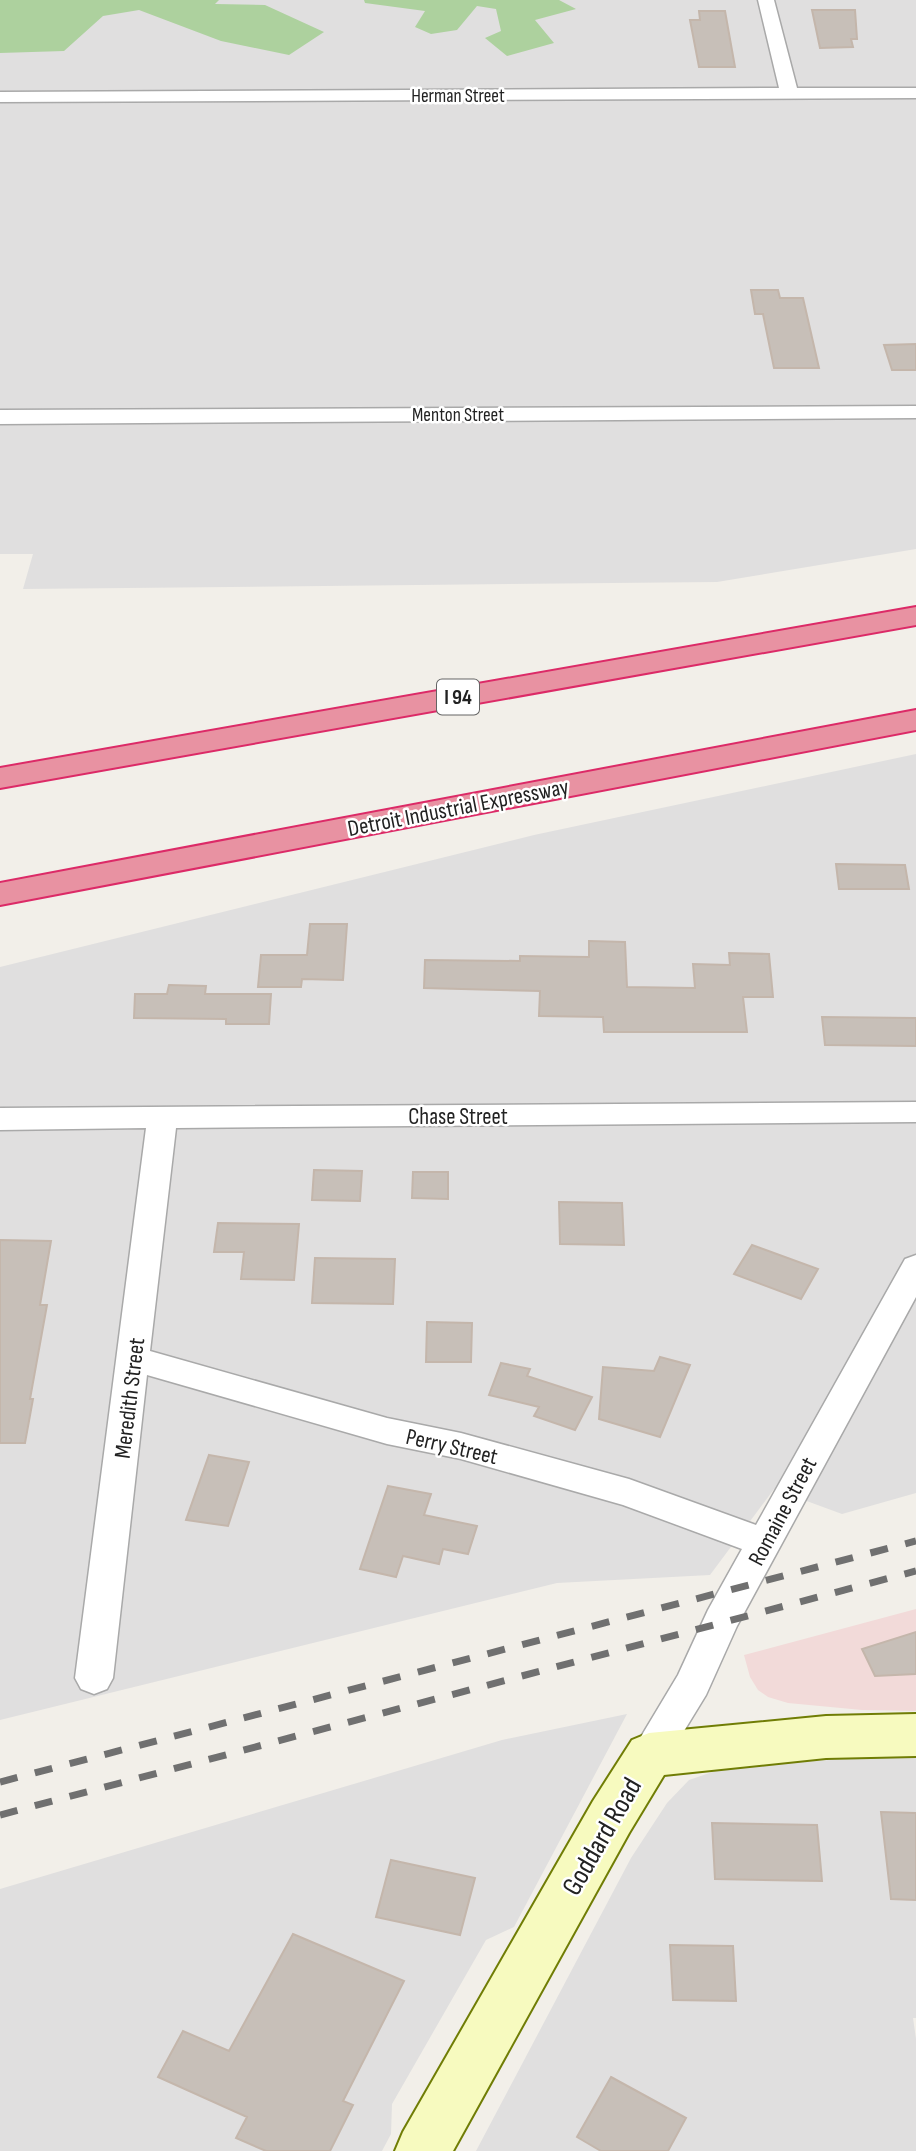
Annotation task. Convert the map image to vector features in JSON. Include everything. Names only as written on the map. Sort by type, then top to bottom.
[{"type":"highway","points":[[0,754],[916,615]]},
{"type":"highway","name":"I 94","points":[[0,778],[916,615]]},
{"type":"highway","name":"Detroit Industrial Expressway","points":[[0,894],[916,720]]},
{"type":"main road","name":"Goddard Road","points":[[423,2151],[611,1816],[649,1755],[826,1737],[916,1735]]},
{"type":"street","points":[[766,0],[789,93]]},
{"type":"street","name":"Herman Street","points":[[0,97],[916,93]]},
{"type":"street","name":"Menton Street","points":[[0,417],[916,412]]},
{"type":"street","name":"Chase Street","points":[[0,1119],[916,1112]]},
{"type":"street","name":"Meredith Street","points":[[94,1678],[135,1359],[162,1118]]},
{"type":"street","name":"Romaine Street","points":[[649,1755],[693,1684],[721,1621],[916,1267]]},
{"type":"street","name":"Perry Street","points":[[135,1359],[387,1431],[461,1446],[629,1493],[765,1543]]},
{"type":"shaded area","points":[[0,0],[916,0],[916,549],[717,582],[23,589],[33,554],[0,554]]},
{"type":"shaded area","points":[[916,754],[916,1493],[842,1514],[774,1489],[710,1575],[557,1583],[0,1720],[0,967],[534,835]]},
{"type":"shaded area","points":[[916,1609],[916,1711],[862,1710],[788,1703],[768,1697],[758,1690],[750,1677],[744,1655]]},
{"type":"shaded area","points":[[627,1714],[514,1927],[486,1940],[392,2104],[391,2134],[382,2151],[0,2151],[0,1889],[502,1740]]},
{"type":"shaded area","points":[[916,1755],[916,2018],[913,2018],[916,2039],[916,2151],[476,2151],[631,1858],[667,1803],[689,1780],[730,1766]]},
{"type":"green space","points":[[0,0],[219,0],[215,4],[265,5],[324,32],[289,55],[221,41],[139,10],[103,16],[64,51],[0,53]]},
{"type":"green space","points":[[364,0],[559,0],[576,9],[535,20],[554,43],[507,56],[485,38],[501,31],[496,9],[477,6],[457,30],[431,34],[415,27],[425,11],[365,3]]},
{"type":"building","points":[[812,10],[855,10],[857,39],[851,39],[853,47],[820,48]]},
{"type":"building","points":[[699,11],[725,11],[735,67],[699,67],[690,20],[700,20]]},
{"type":"building","points":[[751,290],[778,290],[780,298],[803,298],[819,368],[774,368],[763,314],[755,314]]},
{"type":"building","points":[[916,344],[916,370],[892,370],[884,345]]},
{"type":"building","points":[[836,864],[905,865],[909,889],[839,889]]},
{"type":"building","points":[[310,924],[347,924],[343,980],[302,979],[301,987],[258,987],[261,955],[307,955]]},
{"type":"building","points":[[589,941],[625,942],[627,987],[695,988],[693,964],[730,965],[729,953],[769,954],[773,997],[743,997],[747,1032],[604,1032],[603,1017],[539,1016],[540,991],[424,988],[425,960],[520,961],[520,956],[589,957]]},
{"type":"building","points":[[169,985],[206,986],[205,994],[271,994],[269,1024],[226,1024],[226,1019],[134,1018],[135,994],[167,994]]},
{"type":"building","points":[[822,1017],[916,1018],[916,1046],[825,1045]]},
{"type":"building","points":[[314,1170],[362,1171],[360,1201],[312,1200]]},
{"type":"building","points":[[413,1172],[448,1172],[448,1199],[412,1198]]},
{"type":"building","points":[[559,1202],[622,1203],[624,1245],[560,1244]]},
{"type":"building","points":[[218,1223],[299,1224],[294,1280],[241,1279],[244,1252],[214,1252]]},
{"type":"building","points":[[0,1240],[51,1241],[40,1305],[47,1305],[25,1443],[0,1443]]},
{"type":"building","points":[[752,1245],[818,1269],[801,1299],[734,1274]]},
{"type":"building","points":[[315,1258],[395,1259],[393,1304],[312,1303]]},
{"type":"building","points":[[427,1322],[472,1323],[471,1362],[426,1362]]},
{"type":"building","points":[[660,1357],[690,1365],[660,1437],[599,1419],[603,1367],[654,1371]]},
{"type":"building","points":[[501,1363],[530,1369],[527,1376],[592,1397],[575,1430],[534,1416],[539,1407],[489,1395]]},
{"type":"building","points":[[209,1455],[249,1462],[228,1526],[186,1520]]},
{"type":"building","points":[[388,1486],[431,1494],[424,1515],[477,1526],[468,1554],[443,1549],[439,1564],[403,1556],[396,1577],[360,1569]]},
{"type":"building","points":[[916,1632],[916,1674],[875,1676],[862,1649]]},
{"type":"building","points":[[881,1812],[916,1813],[916,1900],[891,1899]]},
{"type":"building","points":[[712,1823],[817,1825],[822,1881],[715,1879]]},
{"type":"building","points":[[391,1860],[475,1878],[460,1935],[376,1917]]},
{"type":"building","points":[[293,1934],[404,1981],[343,2101],[353,2105],[330,2151],[266,2151],[236,2138],[247,2117],[158,2077],[183,2031],[229,2051]]},
{"type":"building","points":[[670,1945],[733,1946],[736,2001],[673,2000]]},
{"type":"building","points":[[611,2077],[686,2118],[668,2151],[601,2151],[577,2137]]},
{"type":"railway","points":[[0,1782],[916,1541]]},
{"type":"railway","points":[[0,1815],[916,1571]]}]
